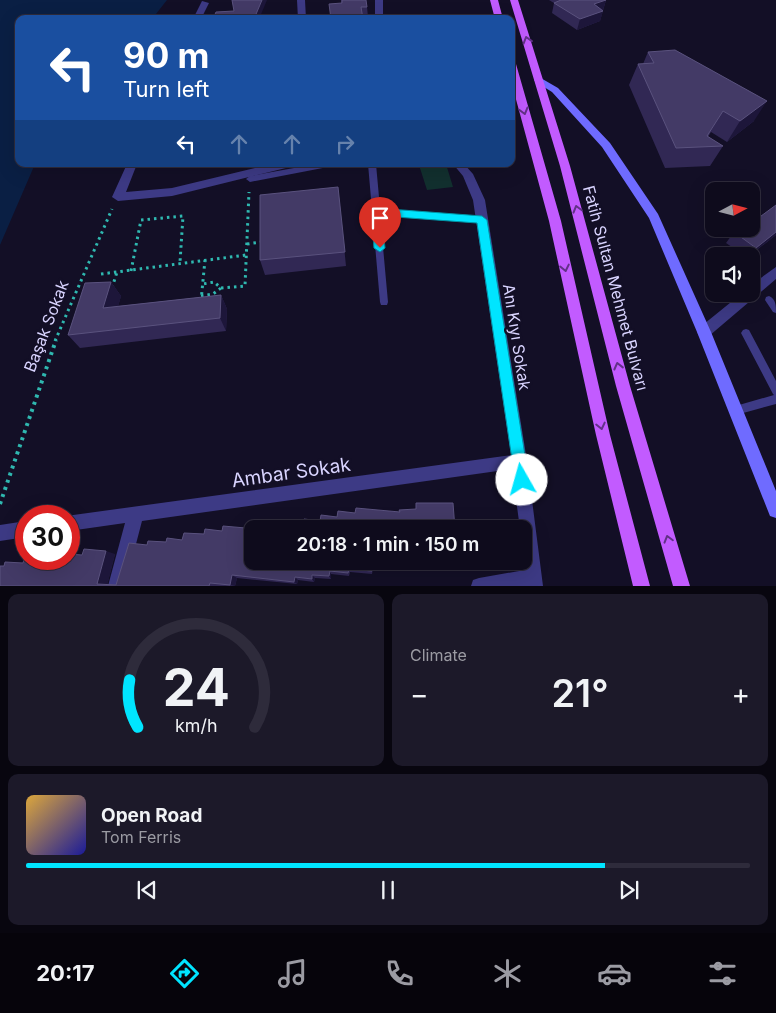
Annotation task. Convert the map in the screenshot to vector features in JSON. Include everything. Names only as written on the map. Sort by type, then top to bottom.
[{"type":"main road","points":[[494,0],[498,15]]},
{"type":"main road","name":"Fatih Sultan Mehmet Bulvarı","points":[[514,0],[587,245],[623,386],[682,586]]},
{"type":"main road","points":[[515,79],[554,222],[603,436],[642,586]]},
{"type":"street","points":[[301,0],[302,15]]},
{"type":"street","points":[[379,0],[379,15]]},
{"type":"street","points":[[199,15],[205,3]]},
{"type":"street","points":[[539,80],[556,90],[606,145],[654,217],[704,332],[776,510]]},
{"type":"street","points":[[131,167],[118,197],[172,192],[273,167]]},
{"type":"street","name":"Anı Kıyı Sokak","points":[[461,167],[468,174],[479,200],[520,461],[535,581]]},
{"type":"street","points":[[760,285],[776,272]]},
{"type":"street","points":[[704,332],[740,302]]},
{"type":"street","name":"Ambar Sokak","points":[[80,522],[520,461]]},
{"type":"street","points":[[116,586],[136,514]]},
{"type":"street","points":[[0,533],[15,531]]},
{"type":"street","points":[[478,586],[535,581]]},
{"type":"lane","points":[[255,171],[297,167]]},
{"type":"lane","points":[[372,167],[384,302]]},
{"type":"lane","points":[[376,212],[482,220]]},
{"type":"lane","points":[[769,300],[776,309]]},
{"type":"lane","points":[[746,333],[776,391]]},
{"type":"lane","points":[[736,410],[776,399]]},
{"type":"path","points":[[201,296],[213,294],[222,288],[244,286],[255,171]]},
{"type":"path","name":"Başak Sokak","points":[[0,504],[60,328],[118,197]]},
{"type":"path","points":[[131,271],[141,220],[183,216],[180,262]]},
{"type":"path","points":[[247,244],[261,242]]},
{"type":"path","points":[[101,274],[160,268],[180,262],[246,255]]},
{"type":"path","points":[[200,306],[205,260]]},
{"type":"path","points":[[110,292],[117,272]]},
{"type":"path","points":[[202,284],[214,282],[222,288]]},
{"type":"green space","points":[[420,167],[447,167],[453,187],[427,190]]},
{"type":"water","points":[[0,0],[167,0],[155,15],[15,15],[15,167],[34,167],[0,245]]},
{"type":"building","points":[[232,0],[262,0],[256,15],[215,15],[216,12],[234,11]]},
{"type":"building","points":[[342,0],[366,0],[367,7],[361,7],[362,15],[330,15],[329,4],[342,3]]},
{"type":"building","points":[[561,0],[606,0],[594,4],[603,11],[580,19],[554,3]]},
{"type":"building","points":[[675,50],[767,101],[740,121],[723,111],[707,136],[723,146],[676,148],[638,64],[654,63],[648,52]]},
{"type":"building","points":[[338,187],[345,252],[260,260],[260,195]]},
{"type":"building","points":[[776,205],[776,232],[757,247],[755,247],[742,238],[760,238],[760,217]]},
{"type":"building","points":[[111,282],[103,308],[221,295],[220,318],[68,335],[85,283]]},
{"type":"building","points":[[416,503],[453,503],[454,520],[320,520],[321,515],[337,517],[338,511],[355,513],[356,508],[400,512],[399,510],[416,509]]},
{"type":"building","points":[[223,526],[244,528],[244,570],[349,570],[348,573],[330,571],[329,576],[312,575],[312,579],[295,577],[294,582],[232,575],[230,585],[210,583],[209,586],[0,586],[0,566],[4,566],[5,562],[15,563],[15,570],[80,570],[80,555],[82,555],[84,549],[106,551],[97,584],[116,585],[129,543],[147,545],[148,541],[166,542],[167,538],[182,540],[184,533],[204,534],[205,529],[222,531]]},
{"type":"route","points":[[380,248],[376,212],[482,220],[522,480]]}]
